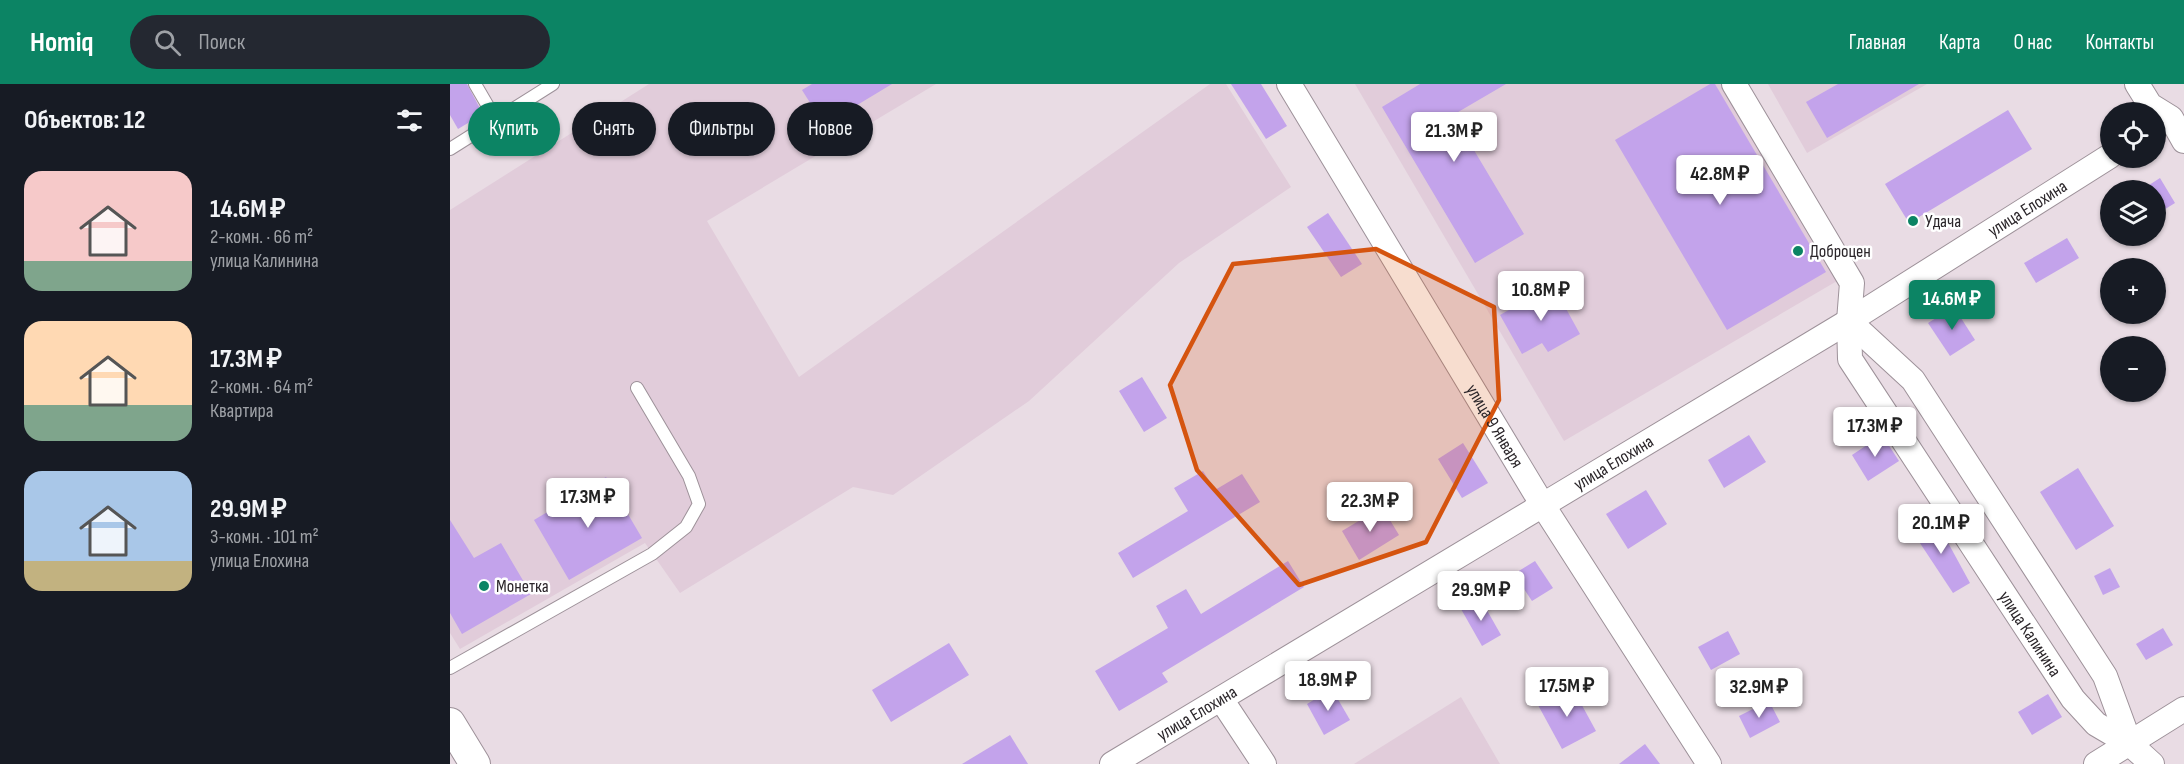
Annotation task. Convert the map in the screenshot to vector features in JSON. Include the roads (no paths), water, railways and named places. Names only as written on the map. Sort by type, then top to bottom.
[{"type":"street","name":"улица 9 Января","points":[[1289,84],[1542,504],[1709,764]]},
{"type":"street","name":"улица Калинина","points":[[1734,84],[1852,283],[1849,321],[1850,359],[2066,689],[2096,724],[2130,744],[2152,764]]},
{"type":"street","points":[[2137,84],[2150,105],[2170,119],[2184,141]]},
{"type":"street","name":"улица Елохина","points":[[1112,764],[1849,321],[2100,162]]},
{"type":"street","name":"улица Калинина","points":[[1849,321],[1913,380],[2105,676],[2130,744]]},
{"type":"street","points":[[1221,699],[1264,764]]},
{"type":"street","points":[[2096,764],[2184,709]]},
{"type":"street","points":[[450,723],[475,764]]},
{"type":"lane","points":[[475,84],[486,102]]},
{"type":"lane","points":[[524,102],[553,84]]},
{"type":"lane","points":[[450,149],[468,138]]},
{"type":"lane","points":[[450,668],[652,554],[686,527],[699,504],[689,476],[637,388]]},
{"type":"place","name":"Удача","points":[[1913,221]]},
{"type":"place","name":"Доброцен","points":[[1798,251]]},
{"type":"place","name":"Монетка","points":[[484,586]]}]
